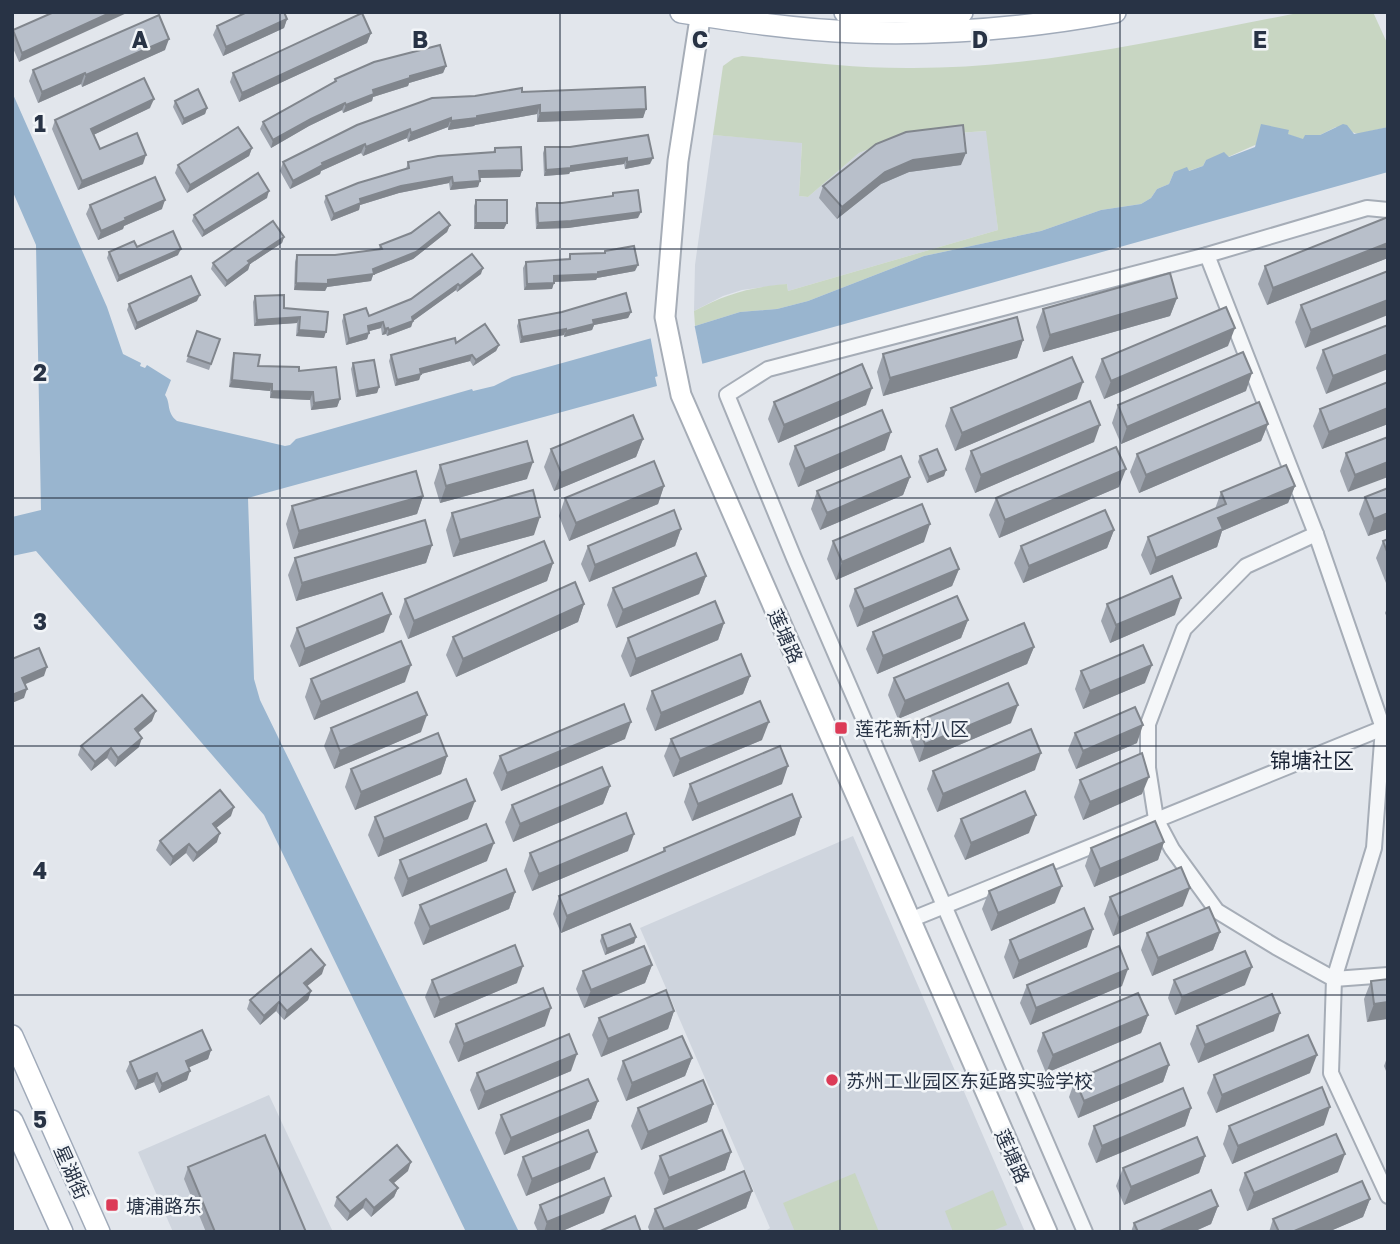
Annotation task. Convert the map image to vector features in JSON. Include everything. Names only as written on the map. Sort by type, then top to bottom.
[{"type":"main road","points":[[845,12],[962,12]]},
{"type":"main road","points":[[694,13],[855,32],[947,32],[1115,12]]},
{"type":"main road","name":"星湖街","points":[[12,1036],[99,1232]]},
{"type":"main road","name":"星湖街","points":[[12,1121],[62,1232]]},
{"type":"street","name":"莲塘路","points":[[694,13],[665,317],[681,396],[1046,1232]]},
{"type":"street","points":[[1085,1232],[799,571],[727,395],[768,369],[1207,256],[1367,208],[1388,210]]},
{"type":"street","points":[[1207,256],[1316,534],[1386,727],[1374,848],[1334,979],[1331,1073],[1388,1196]]},
{"type":"street","points":[[1316,534],[1246,566],[1184,628],[1148,724],[1148,768],[1156,819],[1172,849],[1217,911],[1334,979],[1388,975]]},
{"type":"street","points":[[910,920],[1386,727]]},
{"type":"shaded area","points":[[987,131],[998,230],[788,291],[787,284],[742,290],[723,296],[694,311],[695,265],[713,135],[802,142],[799,196],[808,197],[859,153],[898,137]]},
{"type":"shaded area","name":"苏州工业园区东延路实验学校","points":[[853,836],[1025,1232],[764,1232],[770,1228],[640,928]]},
{"type":"shaded area","points":[[269,1095],[333,1232],[173,1232],[138,1152]]},
{"type":"green space","points":[[1303,12],[1373,12],[1388,45],[1388,127],[1358,134],[1336,127],[1320,135],[1305,135],[1304,140],[1287,134],[1289,130],[1228,157],[1206,160],[1203,166],[1174,172],[1169,184],[1157,189],[1151,198],[1141,204],[1101,210],[1041,231],[924,256],[808,301],[777,309],[740,312],[695,326],[694,311],[739,292],[787,284],[788,291],[998,230],[986,131],[898,137],[859,153],[808,197],[799,196],[802,143],[713,135],[723,66],[734,58],[742,56],[886,68],[1007,63],[1106,50]]},
{"type":"green space","points":[[855,1173],[879,1232],[795,1232],[783,1203]]},
{"type":"green space","points":[[993,1190],[1007,1225],[990,1232],[953,1232],[945,1211]]},
{"type":"water","points":[[12,92],[107,307],[123,354],[141,363],[140,366],[145,368],[147,365],[171,380],[165,395],[171,414],[177,421],[285,446],[296,439],[472,389],[473,391],[494,386],[512,377],[740,312],[777,309],[808,301],[924,256],[1041,231],[1101,210],[1141,204],[1151,198],[1157,189],[1169,184],[1174,172],[1187,167],[1189,171],[1203,166],[1206,160],[1224,152],[1229,157],[1255,147],[1261,124],[1289,130],[1288,134],[1303,139],[1305,135],[1320,135],[1343,124],[1354,134],[1388,127],[1388,172],[655,377],[657,386],[248,498],[254,679],[260,700],[519,1232],[466,1232],[264,815],[36,551],[12,556],[12,517],[41,510],[36,245],[12,190]]},
{"type":"pier","points":[[694,323],[703,367],[658,378],[650,335]]},
{"type":"building","points":[[54,12],[112,12],[22,53],[13,30]]},
{"type":"building","points":[[247,12],[284,12],[287,19],[226,47],[217,26]]},
{"type":"building","points":[[362,13],[371,33],[242,93],[233,73]]},
{"type":"building","points":[[159,15],[169,39],[42,92],[33,70]]},
{"type":"building","points":[[440,45],[446,66],[373,90],[374,94],[346,105],[345,103],[273,140],[263,122],[336,81],[335,79],[374,62]]},
{"type":"building","points":[[144,78],[154,99],[91,129],[100,149],[137,133],[146,155],[82,181],[55,120]]},
{"type":"building","points":[[645,87],[646,109],[540,113],[540,105],[477,118],[451,121],[451,118],[411,133],[410,129],[366,147],[365,144],[322,163],[323,165],[293,181],[283,162],[357,125],[432,98],[475,96],[522,88],[522,92]]},
{"type":"building","points":[[198,89],[207,108],[184,119],[175,101]]},
{"type":"building","points":[[963,125],[966,153],[913,160],[885,172],[842,207],[823,186],[876,144],[906,132]]},
{"type":"building","points":[[238,127],[252,148],[190,185],[178,165]]},
{"type":"building","points":[[648,135],[653,158],[627,162],[627,158],[546,170],[545,147],[570,147]]},
{"type":"building","points":[[521,147],[522,170],[479,171],[480,181],[453,183],[452,177],[401,186],[360,199],[361,203],[334,214],[326,196],[409,168],[408,162],[438,156],[495,152],[495,148]]},
{"type":"building","points":[[258,173],[269,191],[204,231],[194,215]]},
{"type":"building","points":[[155,177],[165,200],[101,231],[90,205]]},
{"type":"building","points":[[638,190],[641,212],[538,223],[537,203],[562,203]]},
{"type":"building","points":[[476,200],[507,200],[507,223],[476,223]]},
{"type":"building","points":[[439,212],[450,225],[416,252],[373,269],[374,274],[328,280],[328,284],[296,283],[297,255],[335,255],[382,249],[380,245],[411,233]]},
{"type":"building","points":[[1388,217],[1388,243],[1273,288],[1265,266]]},
{"type":"building","points":[[273,221],[284,237],[248,261],[250,263],[227,281],[213,263]]},
{"type":"building","points":[[173,231],[181,249],[119,276],[109,252],[134,241],[137,247]]},
{"type":"building","points":[[634,246],[638,265],[598,274],[554,276],[554,283],[527,284],[526,262],[570,259],[570,254],[605,253]]},
{"type":"building","points":[[472,254],[483,268],[412,317],[413,321],[389,330],[385,329],[383,322],[368,326],[369,333],[349,339],[344,315],[366,308],[369,316],[411,299]]},
{"type":"building","points":[[1388,271],[1388,300],[1311,330],[1301,305]]},
{"type":"building","points":[[1170,273],[1177,298],[1050,335],[1043,309]]},
{"type":"building","points":[[191,276],[200,295],[137,323],[129,304]]},
{"type":"building","points":[[626,293],[631,312],[593,320],[594,324],[566,331],[522,337],[519,320],[562,312]]},
{"type":"building","points":[[284,295],[284,308],[328,312],[326,332],[299,330],[300,317],[257,320],[255,296]]},
{"type":"building","points":[[1226,307],[1235,328],[1111,381],[1102,359]]},
{"type":"building","points":[[1017,317],[1023,340],[890,378],[883,354]]},
{"type":"building","points":[[485,324],[499,345],[476,360],[472,355],[420,369],[421,374],[397,380],[391,355],[455,338],[456,343]]},
{"type":"building","points":[[1388,325],[1388,354],[1333,376],[1323,350]]},
{"type":"building","points":[[197,331],[220,339],[211,364],[188,356]]},
{"type":"building","points":[[1243,352],[1252,373],[1127,427],[1118,405]]},
{"type":"building","points":[[234,353],[260,355],[258,366],[299,367],[299,371],[336,367],[340,399],[314,403],[313,392],[272,391],[272,384],[232,380]]},
{"type":"building","points":[[1072,357],[1083,382],[962,433],[951,408]]},
{"type":"building","points":[[374,360],[379,387],[358,391],[353,363]]},
{"type":"building","points":[[862,364],[872,388],[784,425],[774,402]]},
{"type":"building","points":[[1388,382],[1388,408],[1329,432],[1320,409]]},
{"type":"building","points":[[1090,401],[1100,425],[981,475],[971,451]]},
{"type":"building","points":[[1259,402],[1268,424],[1146,475],[1137,454]]},
{"type":"building","points":[[882,410],[891,432],[805,469],[795,446]]},
{"type":"building","points":[[633,415],[643,439],[561,473],[551,449]]},
{"type":"building","points":[[1388,437],[1388,462],[1355,475],[1346,453]]},
{"type":"building","points":[[527,441],[533,462],[446,486],[440,465]]},
{"type":"building","points":[[1116,447],[1126,469],[1005,520],[996,498]]},
{"type":"building","points":[[937,449],[946,470],[929,477],[920,456]]},
{"type":"building","points":[[901,456],[910,477],[827,513],[817,491]]},
{"type":"building","points":[[654,461],[664,486],[576,523],[565,498]]},
{"type":"building","points":[[1286,465],[1295,486],[1218,518],[1223,529],[1156,558],[1148,537],[1226,504],[1221,492]]},
{"type":"building","points":[[416,471],[423,496],[299,531],[292,506]]},
{"type":"building","points":[[1388,488],[1388,513],[1374,519],[1365,497]]},
{"type":"building","points":[[533,490],[540,517],[460,540],[452,513]]},
{"type":"building","points":[[922,504],[930,524],[842,562],[833,541]]},
{"type":"building","points":[[674,510],[681,529],[595,565],[588,546]]},
{"type":"building","points":[[1105,510],[1114,530],[1029,566],[1021,546]]},
{"type":"building","points":[[425,520],[432,545],[302,583],[295,558]]},
{"type":"building","points":[[1388,539],[1388,554],[1383,541]]},
{"type":"building","points":[[544,541],[553,563],[414,621],[405,599]]},
{"type":"building","points":[[950,548],[959,569],[864,609],[855,589]]},
{"type":"building","points":[[696,553],[706,576],[623,610],[613,588]]},
{"type":"building","points":[[1172,576],[1181,598],[1116,625],[1107,604]]},
{"type":"building","points":[[575,582],[584,604],[463,659],[453,637]]},
{"type":"building","points":[[382,593],[391,614],[305,649],[297,628]]},
{"type":"building","points":[[957,596],[968,620],[883,656],[873,632]]},
{"type":"building","points":[[715,601],[724,623],[636,659],[628,638]]},
{"type":"building","points":[[1024,623],[1034,647],[905,701],[894,678]]},
{"type":"building","points":[[401,641],[411,665],[321,702],[311,679]]},
{"type":"building","points":[[1143,645],[1152,665],[1090,691],[1081,671]]},
{"type":"building","points":[[39,648],[47,667],[22,678],[27,689],[12,695],[12,659]]},
{"type":"building","points":[[741,654],[750,676],[661,713],[652,691]]},
{"type":"building","points":[[1008,683],[1018,705],[925,744],[916,722]]},
{"type":"building","points":[[417,692],[427,715],[340,751],[331,728]]},
{"type":"building","points":[[142,695],[156,711],[135,729],[142,738],[118,758],[111,748],[95,762],[81,746]]},
{"type":"building","points":[[760,701],[769,722],[680,759],[671,739]]},
{"type":"building","points":[[624,704],[631,722],[507,773],[500,756]]},
{"type":"building","points":[[1135,707],[1143,725],[1083,751],[1075,733]]},
{"type":"building","points":[[1031,729],[1041,753],[943,794],[933,771]]},
{"type":"building","points":[[438,733],[447,756],[361,792],[351,769]]},
{"type":"building","points":[[780,746],[788,766],[698,804],[690,784]]},
{"type":"building","points":[[1142,753],[1149,777],[1090,802],[1080,780]]},
{"type":"building","points":[[602,767],[610,786],[520,824],[512,805]]},
{"type":"building","points":[[466,779],[475,801],[384,839],[375,817]]},
{"type":"building","points":[[220,790],[234,807],[213,824],[220,833],[197,853],[189,844],[173,857],[160,841]]},
{"type":"building","points":[[1025,791],[1036,815],[971,843],[961,819]]},
{"type":"building","points":[[792,794],[801,817],[567,916],[559,896]]},
{"type":"building","points":[[626,813],[634,834],[539,874],[530,853]]},
{"type":"building","points":[[1155,821],[1164,842],[1100,869],[1091,848]]},
{"type":"building","points":[[486,824],[494,843],[408,879],[400,860]]},
{"type":"building","points":[[1053,864],[1062,886],[998,913],[989,891]]},
{"type":"building","points":[[1181,867],[1190,888],[1119,918],[1110,897]]},
{"type":"building","points":[[506,869],[515,892],[430,927],[420,905]]},
{"type":"building","points":[[1209,907],[1220,932],[1158,958],[1147,933]]},
{"type":"building","points":[[1084,908],[1093,929],[1019,961],[1010,940]]},
{"type":"building","points":[[630,924],[636,937],[607,949],[602,935]]},
{"type":"building","points":[[515,945],[523,966],[440,1000],[432,980]]},
{"type":"building","points":[[644,946],[652,965],[591,990],[583,971]]},
{"type":"building","points":[[1119,946],[1128,969],[1036,1008],[1027,985]]},
{"type":"building","points":[[311,949],[325,965],[304,983],[311,991],[287,1011],[279,1002],[264,1016],[250,1000]]},
{"type":"building","points":[[1245,951],[1252,967],[1182,997],[1174,980]]},
{"type":"building","points":[[1388,979],[1388,1002],[1374,1004],[1371,981]]},
{"type":"building","points":[[543,988],[551,1008],[464,1044],[456,1024]]},
{"type":"building","points":[[666,990],[674,1011],[608,1039],[599,1018]]},
{"type":"building","points":[[1138,993],[1148,1015],[1053,1055],[1043,1033]]},
{"type":"building","points":[[1272,994],[1280,1013],[1205,1045],[1197,1026]]},
{"type":"building","points":[[202,1030],[211,1050],[186,1061],[190,1071],[162,1084],[157,1073],[138,1081],[130,1062]]},
{"type":"building","points":[[569,1034],[577,1054],[485,1092],[477,1073]]},
{"type":"building","points":[[1308,1035],[1317,1055],[1222,1095],[1214,1075]]},
{"type":"building","points":[[682,1036],[692,1058],[632,1083],[623,1061]]},
{"type":"building","points":[[1160,1043],[1169,1065],[1084,1101],[1075,1080]]},
{"type":"building","points":[[588,1079],[598,1101],[511,1138],[501,1115]]},
{"type":"building","points":[[703,1080],[713,1104],[648,1132],[638,1108]]},
{"type":"building","points":[[1322,1087],[1330,1107],[1238,1146],[1229,1126]]},
{"type":"building","points":[[1183,1088],[1191,1108],[1102,1146],[1094,1126]]},
{"type":"building","points":[[588,1130],[597,1152],[532,1179],[523,1157]]},
{"type":"building","points":[[722,1130],[731,1152],[669,1178],[660,1156]]},
{"type":"building","points":[[1336,1134],[1345,1154],[1254,1193],[1245,1173]]},
{"type":"building","points":[[265,1135],[306,1232],[215,1232],[188,1167]]},
{"type":"building","points":[[1197,1137],[1205,1156],[1131,1187],[1123,1168]]},
{"type":"building","points":[[397,1145],[411,1162],[390,1180],[398,1188],[374,1208],[366,1199],[350,1212],[337,1197]]},
{"type":"building","points":[[744,1171],[752,1191],[664,1229],[655,1209]]},
{"type":"building","points":[[604,1178],[611,1196],[547,1222],[540,1205]]},
{"type":"building","points":[[1362,1181],[1370,1199],[1292,1232],[1279,1232],[1273,1219]]},
{"type":"building","points":[[1211,1190],[1218,1206],[1158,1232],[1138,1232],[1134,1223]]},
{"type":"building","points":[[635,1216],[641,1232],[598,1232]]},
{"type":"place","name":"莲花新村八区","points":[[841,728]]},
{"type":"place","name":"苏州工业园区东延路实验学校","points":[[832,1080]]},
{"type":"place","name":"塘浦路东","points":[[112,1205]]},
{"type":"district","name":"锦塘社区","points":[[1312,760]]}]
